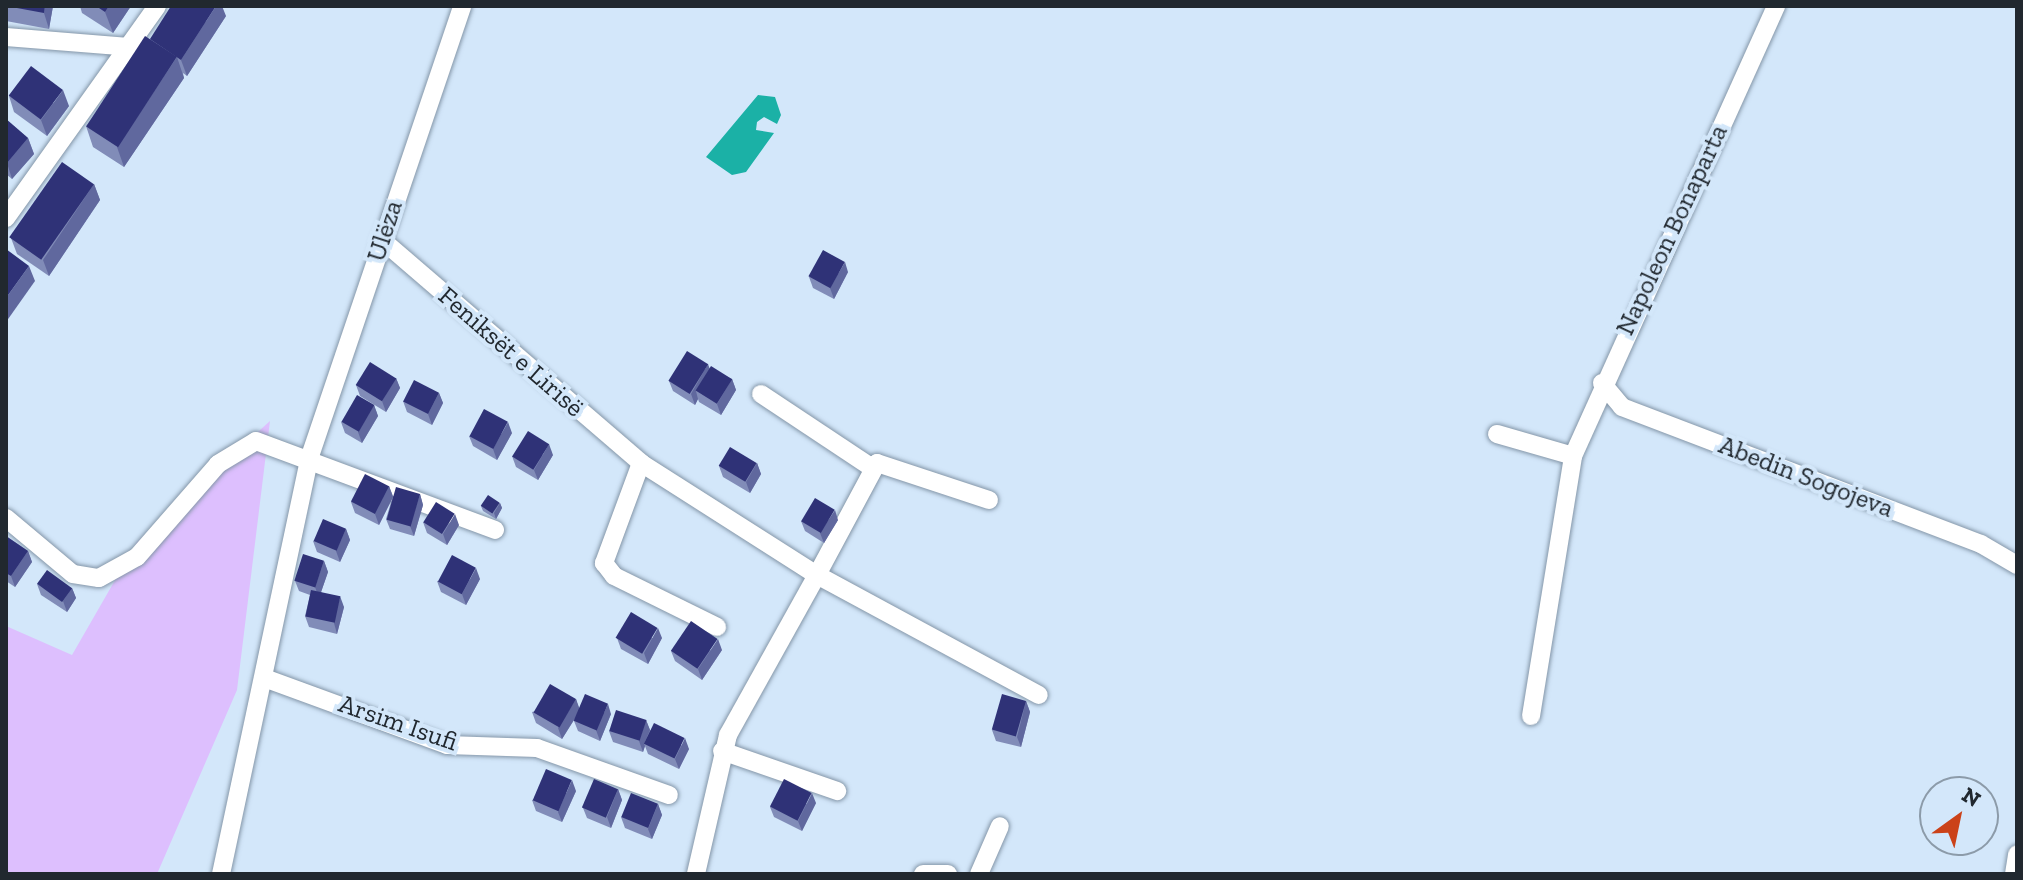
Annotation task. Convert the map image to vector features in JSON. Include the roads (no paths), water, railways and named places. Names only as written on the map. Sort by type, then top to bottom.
[{"type":"street","points":[[6,218],[157,6]]},
{"type":"street","name":"Ulëza","points":[[221,874],[267,679],[310,456],[462,6]]},
{"type":"street","name":"Napoleon Bonaparta","points":[[1531,716],[1573,456],[1602,383],[1776,6]]},
{"type":"street","points":[[6,37],[129,47]]},
{"type":"street","name":"Feniksët e Lirisë","points":[[382,240],[641,463],[817,575],[1039,695]]},
{"type":"street","name":"Abedin Sogojeva","points":[[1602,383],[1622,407],[1981,544],[2017,565]]},
{"type":"street","points":[[761,394],[871,467],[888,463],[989,500]]},
{"type":"street","points":[[1497,434],[1573,456]]},
{"type":"street","points":[[6,518],[73,574],[99,578],[157,539],[231,452],[256,441],[310,456],[495,530]]},
{"type":"street","points":[[641,463],[604,563],[614,576],[717,627]]},
{"type":"street","points":[[696,874],[722,751],[871,467]]},
{"type":"street","name":"Arsim Isufi","points":[[267,679],[447,745],[537,748],[669,795]]},
{"type":"street","points":[[722,751],[837,791]]},
{"type":"street","points":[[979,874],[1000,826]]},
{"type":"street","points":[[2014,874],[2017,854]]},
{"type":"street","points":[[923,874],[948,874]]}]
